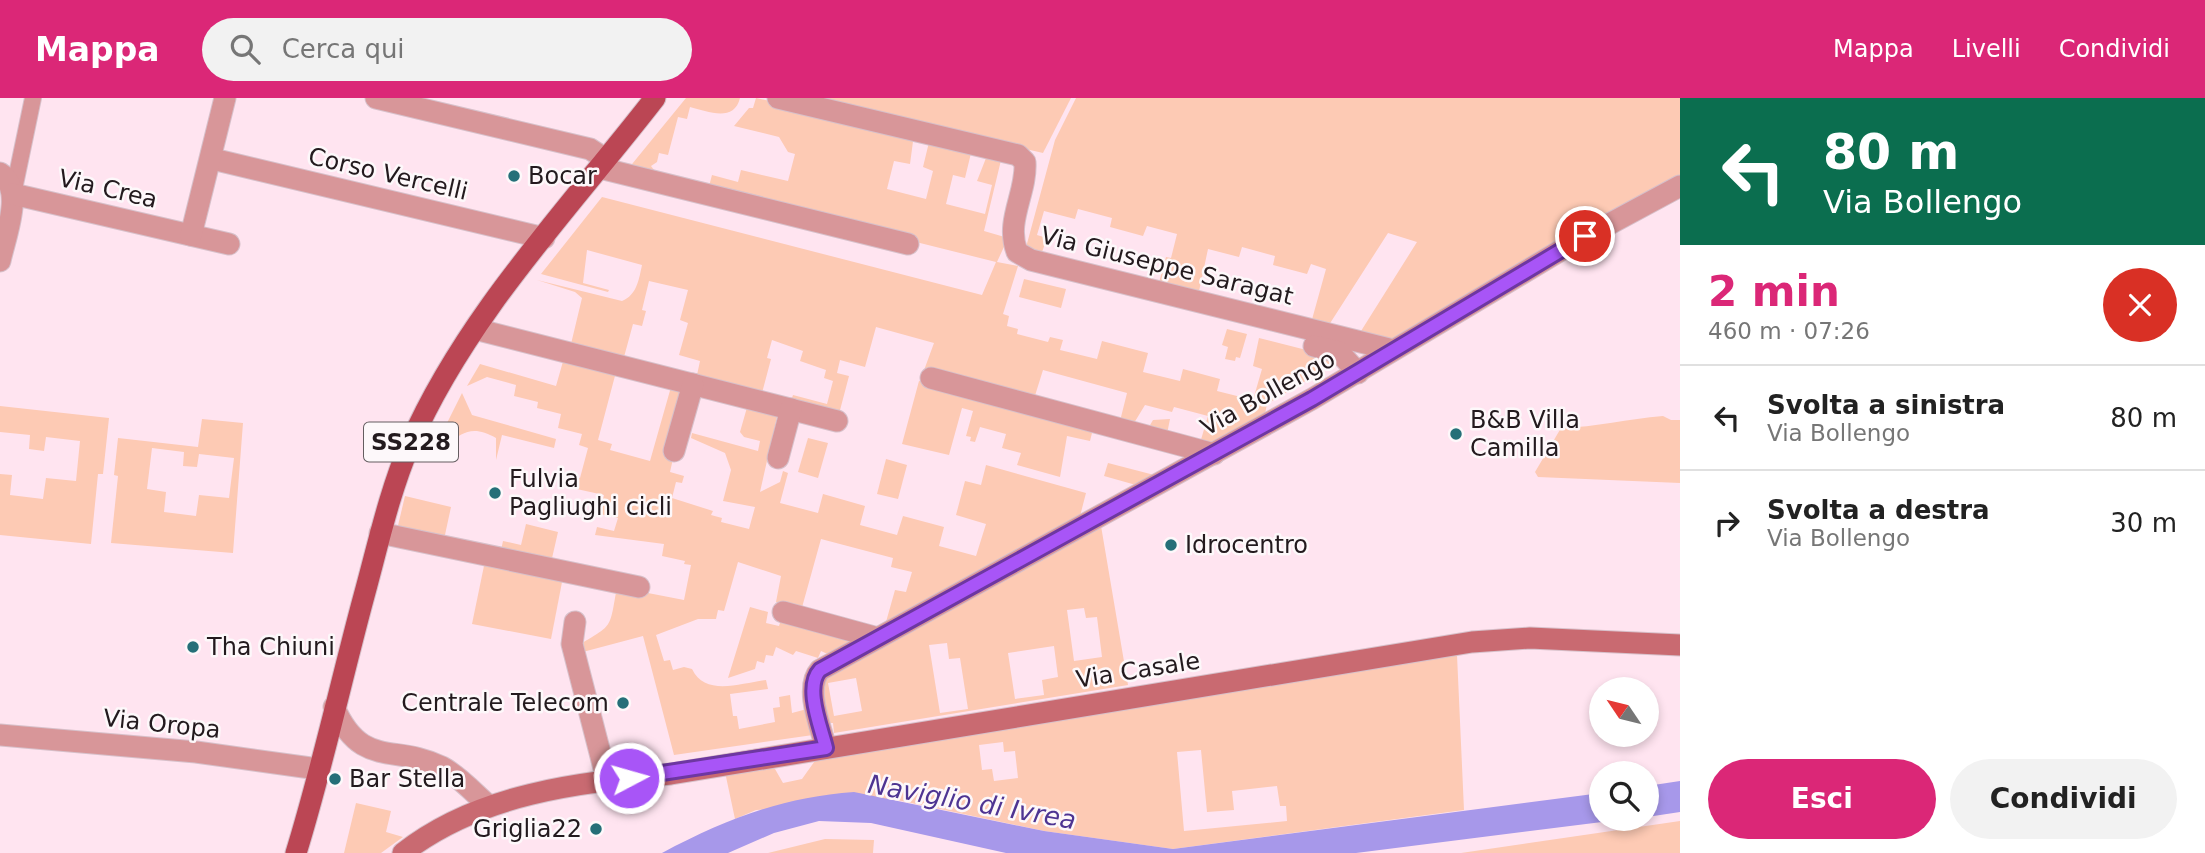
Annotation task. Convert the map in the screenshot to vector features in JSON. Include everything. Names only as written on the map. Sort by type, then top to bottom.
[{"type":"main road","name":"SS228","points":[[298,851],[380,533],[396,479],[419,426],[438,387],[475,329],[654,98]]},
{"type":"main road","name":"Via Casale","points":[[403,853],[420,840],[489,806],[558,788],[607,780],[671,774],[1472,642],[1530,638],[1680,645]]},
{"type":"street","points":[[0,261],[33,98]]},
{"type":"street","points":[[191,235],[225,98]]},
{"type":"street","points":[[376,98],[590,149],[603,164],[908,243]]},
{"type":"street","name":"Via Giuseppe Saragat","points":[[778,98],[1018,155],[1025,162],[1026,173],[1012,236],[1017,253],[1022,256],[1393,350]]},
{"type":"street","name":"Corso Vercelli","points":[[221,161],[544,238]]},
{"type":"street","points":[[0,173],[10,182],[13,194]]},
{"type":"street","name":"Via Bollengo","points":[[826,748],[813,687],[814,676],[1358,373],[1563,249],[1680,186]]},
{"type":"street","name":"Via Crea","points":[[13,194],[229,244]]},
{"type":"street","points":[[1024,272],[1339,352],[1358,373]]},
{"type":"street","points":[[475,329],[693,384],[793,420],[836,421]]},
{"type":"street","points":[[931,379],[1213,454]]},
{"type":"street","points":[[674,452],[693,384]]},
{"type":"street","points":[[778,458],[793,420]]},
{"type":"street","points":[[380,533],[639,587]]},
{"type":"street","points":[[783,612],[813,616],[878,638]]},
{"type":"street","points":[[575,622],[572,644],[607,780]]},
{"type":"street","points":[[334,706],[344,727],[359,744],[440,766],[489,806]]},
{"type":"street","name":"Via Oropa","points":[[0,735],[196,752],[318,769]]},
{"type":"shaded area","points":[[686,98],[740,98],[737,106],[726,113],[712,113],[690,107],[687,119],[678,117],[668,155],[659,153],[657,162],[651,166],[661,172],[660,177],[628,169]]},
{"type":"shaded area","points":[[756,98],[914,134],[910,164],[894,161],[887,189],[926,199],[933,171],[923,167],[930,138],[972,149],[965,178],[953,175],[946,204],[985,214],[992,185],[977,181],[988,153],[1002,156],[984,231],[1008,238],[997,262],[1018,266],[1003,314],[1009,316],[1007,326],[1018,329],[1017,334],[1048,342],[1050,337],[1063,340],[1060,350],[1097,359],[1102,341],[1148,353],[1143,372],[1180,381],[1183,369],[1220,379],[1217,391],[1253,400],[1262,369],[1253,366],[1259,338],[1330,356],[1337,362],[1267,404],[1264,419],[1213,450],[1146,432],[1153,420],[1170,419],[1167,434],[1200,443],[1208,416],[1174,407],[1172,412],[1145,405],[1131,428],[1119,425],[1127,393],[1043,370],[1033,402],[923,373],[934,343],[876,327],[865,367],[840,360],[837,373],[849,376],[839,414],[791,401],[793,395],[827,404],[833,381],[824,378],[826,370],[800,361],[803,351],[772,340],[767,358],[771,359],[762,393],[697,375],[700,361],[679,355],[688,323],[680,320],[688,290],[649,281],[642,310],[646,311],[642,326],[633,324],[624,357],[571,344],[582,298],[575,292],[537,280],[622,301],[634,291],[641,270],[642,265],[587,250],[583,283],[609,290],[608,292],[541,274],[602,197],[982,295],[996,262],[708,190],[712,175],[738,182],[741,170],[788,181],[795,154],[788,152],[779,137],[734,126],[749,108],[753,108]]},
{"type":"shaded area","points":[[801,98],[1071,98],[1043,153]]},
{"type":"shaded area","points":[[1076,98],[1680,98],[1680,181],[1392,347],[1356,339],[1417,242],[1388,233],[1327,328],[1311,323],[1326,269],[1311,264],[1307,274],[1273,265],[1275,256],[1242,247],[1239,257],[1208,249],[1198,296],[1158,286],[1166,257],[1171,258],[1177,234],[1147,226],[1143,236],[1110,227],[1112,218],[1078,209],[1075,219],[1044,211],[1037,235],[1047,238],[1041,255],[1025,251],[1055,140]]},
{"type":"shaded area","points":[[1024,279],[1066,289],[1061,308],[1019,297]]},
{"type":"shaded area","points":[[1227,329],[1247,334],[1240,358],[1236,357],[1235,361],[1225,359],[1228,347],[1222,345]]},
{"type":"shaded area","points":[[564,358],[616,372],[598,440],[612,444],[610,450],[650,461],[671,387],[688,392],[670,472],[684,476],[682,483],[676,482],[672,498],[713,511],[711,515],[722,518],[721,522],[749,529],[755,507],[723,501],[731,470],[725,453],[691,438],[692,433],[758,451],[760,441],[744,437],[740,432],[748,404],[778,412],[760,492],[780,482],[783,471],[788,473],[780,503],[818,513],[823,494],[865,506],[860,525],[897,535],[903,516],[944,527],[939,546],[976,556],[986,524],[956,515],[965,481],[981,485],[986,465],[1086,493],[1079,520],[884,629],[895,590],[906,592],[912,572],[891,567],[893,558],[821,539],[801,611],[776,602],[781,576],[738,562],[724,611],[718,610],[716,619],[698,619],[656,635],[664,661],[670,660],[673,670],[684,667],[692,669],[698,678],[715,686],[766,680],[768,689],[730,694],[733,716],[737,716],[739,729],[775,722],[773,708],[780,707],[779,697],[790,695],[792,713],[807,709],[820,734],[674,755],[643,636],[579,653],[577,646],[598,634],[608,624],[617,587],[684,600],[691,565],[662,556],[664,544],[595,535],[597,527],[614,531],[618,518],[600,514],[604,495],[563,486],[566,475],[580,478],[588,448],[579,445],[582,434],[558,428],[561,414],[537,408],[538,402],[514,396],[516,385],[487,377],[467,386],[480,364],[556,386]]},
{"type":"shaded area","points":[[919,381],[1094,425],[1090,441],[1067,436],[1060,477],[1017,465],[1021,453],[1002,448],[1006,434],[980,427],[975,442],[970,441],[971,437],[966,436],[973,411],[962,408],[949,455],[902,444]]},
{"type":"shaded area","points":[[462,393],[472,415],[556,439],[554,448],[502,435],[496,460],[496,438],[475,431],[458,436],[447,446],[436,445]]},
{"type":"shaded area","points":[[0,406],[109,418],[103,474],[98,474],[91,544],[0,535],[0,474],[12,475],[10,495],[43,499],[46,478],[76,481],[80,441],[46,437],[44,451],[29,449],[30,435],[0,432]]},
{"type":"shaded area","points":[[1663,416],[1680,420],[1680,483],[1538,477],[1535,472],[1561,428]]},
{"type":"shaded area","points":[[202,419],[243,423],[233,553],[111,543],[118,476],[114,475],[118,438],[198,447]],"holes":[[[152,448],[184,452],[183,466],[197,467],[199,454],[234,458],[229,498],[199,495],[196,516],[164,512],[166,492],[147,489]]]},
{"type":"shaded area","points":[[808,438],[828,443],[818,478],[798,472]]},
{"type":"shaded area","points":[[886,459],[907,465],[898,499],[877,494]]},
{"type":"shaded area","points":[[1108,463],[1162,477],[1143,487],[1104,476]]},
{"type":"shaded area","points":[[405,496],[451,507],[443,544],[396,534]]},
{"type":"shaded area","points":[[1100,520],[1128,685],[834,733],[833,723],[827,723],[821,692],[822,674]],"holes":[[[1084,608],[1086,618],[1097,617],[1102,657],[1074,661],[1067,610]],[[947,643],[949,659],[960,658],[968,709],[940,713],[929,645]],[[1054,646],[1058,677],[1042,680],[1044,695],[1015,699],[1008,653]],[[856,678],[862,711],[834,716],[828,683]]]},
{"type":"shaded area","points":[[526,524],[558,532],[550,567],[500,555],[503,541],[521,545]]},
{"type":"shaded area","points":[[485,561],[563,577],[551,639],[472,624]]},
{"type":"shaded area","points":[[750,607],[768,612],[766,623],[779,626],[782,616],[867,639],[834,657],[821,651],[818,658],[796,651],[793,655],[776,647],[773,656],[766,655],[764,663],[757,661],[755,669],[728,678]]},
{"type":"shaded area","points":[[1457,655],[1464,810],[1173,849],[1044,831],[897,800],[756,810],[735,819],[725,772],[759,765],[775,769],[783,783],[802,779],[817,758]],"holes":[[[1003,742],[1004,752],[1015,751],[1018,778],[994,781],[992,769],[982,770],[979,745]],[[1201,750],[1207,812],[1234,810],[1232,791],[1277,786],[1280,806],[1286,806],[1287,821],[1184,831],[1177,752]]]},
{"type":"shaded area","points":[[1680,781],[1680,812],[1659,815],[1659,784]]},
{"type":"shaded area","points":[[854,792],[1044,831],[1173,849],[1589,795],[1589,824],[1356,853],[1006,853],[871,823],[819,821],[774,833],[728,853],[662,853],[732,820],[779,805]]},
{"type":"shaded area","points":[[356,803],[391,811],[386,832],[403,837],[381,853],[344,853]]},
{"type":"shaded area","points":[[1680,821],[1680,853],[1461,853],[1612,831],[1659,831],[1659,824]]},
{"type":"shaded area","points":[[825,839],[874,840],[873,853],[768,853]]},
{"type":"place","name":"Bocar","points":[[514,176]]},
{"type":"place","name":"B&B Villa Camilla","points":[[1456,434]]},
{"type":"place","name":"Fulvia Pagliughi cicli","points":[[495,493]]},
{"type":"place","name":"Idrocentro","points":[[1171,545]]},
{"type":"place","name":"Tha Chiuni","points":[[193,647]]},
{"type":"place","name":"Centrale Telecom","points":[[623,703]]},
{"type":"place","name":"Bar Stella","points":[[335,779]]},
{"type":"place","name":"Griglia22","points":[[596,829]]},
{"type":"route","points":[[629,778],[671,774],[826,748],[813,687],[814,676],[820,670],[1358,373],[1585,236]]},
{"type":"water label","name":"Naviglio di Ivrea","points":[[972,802]]}]
